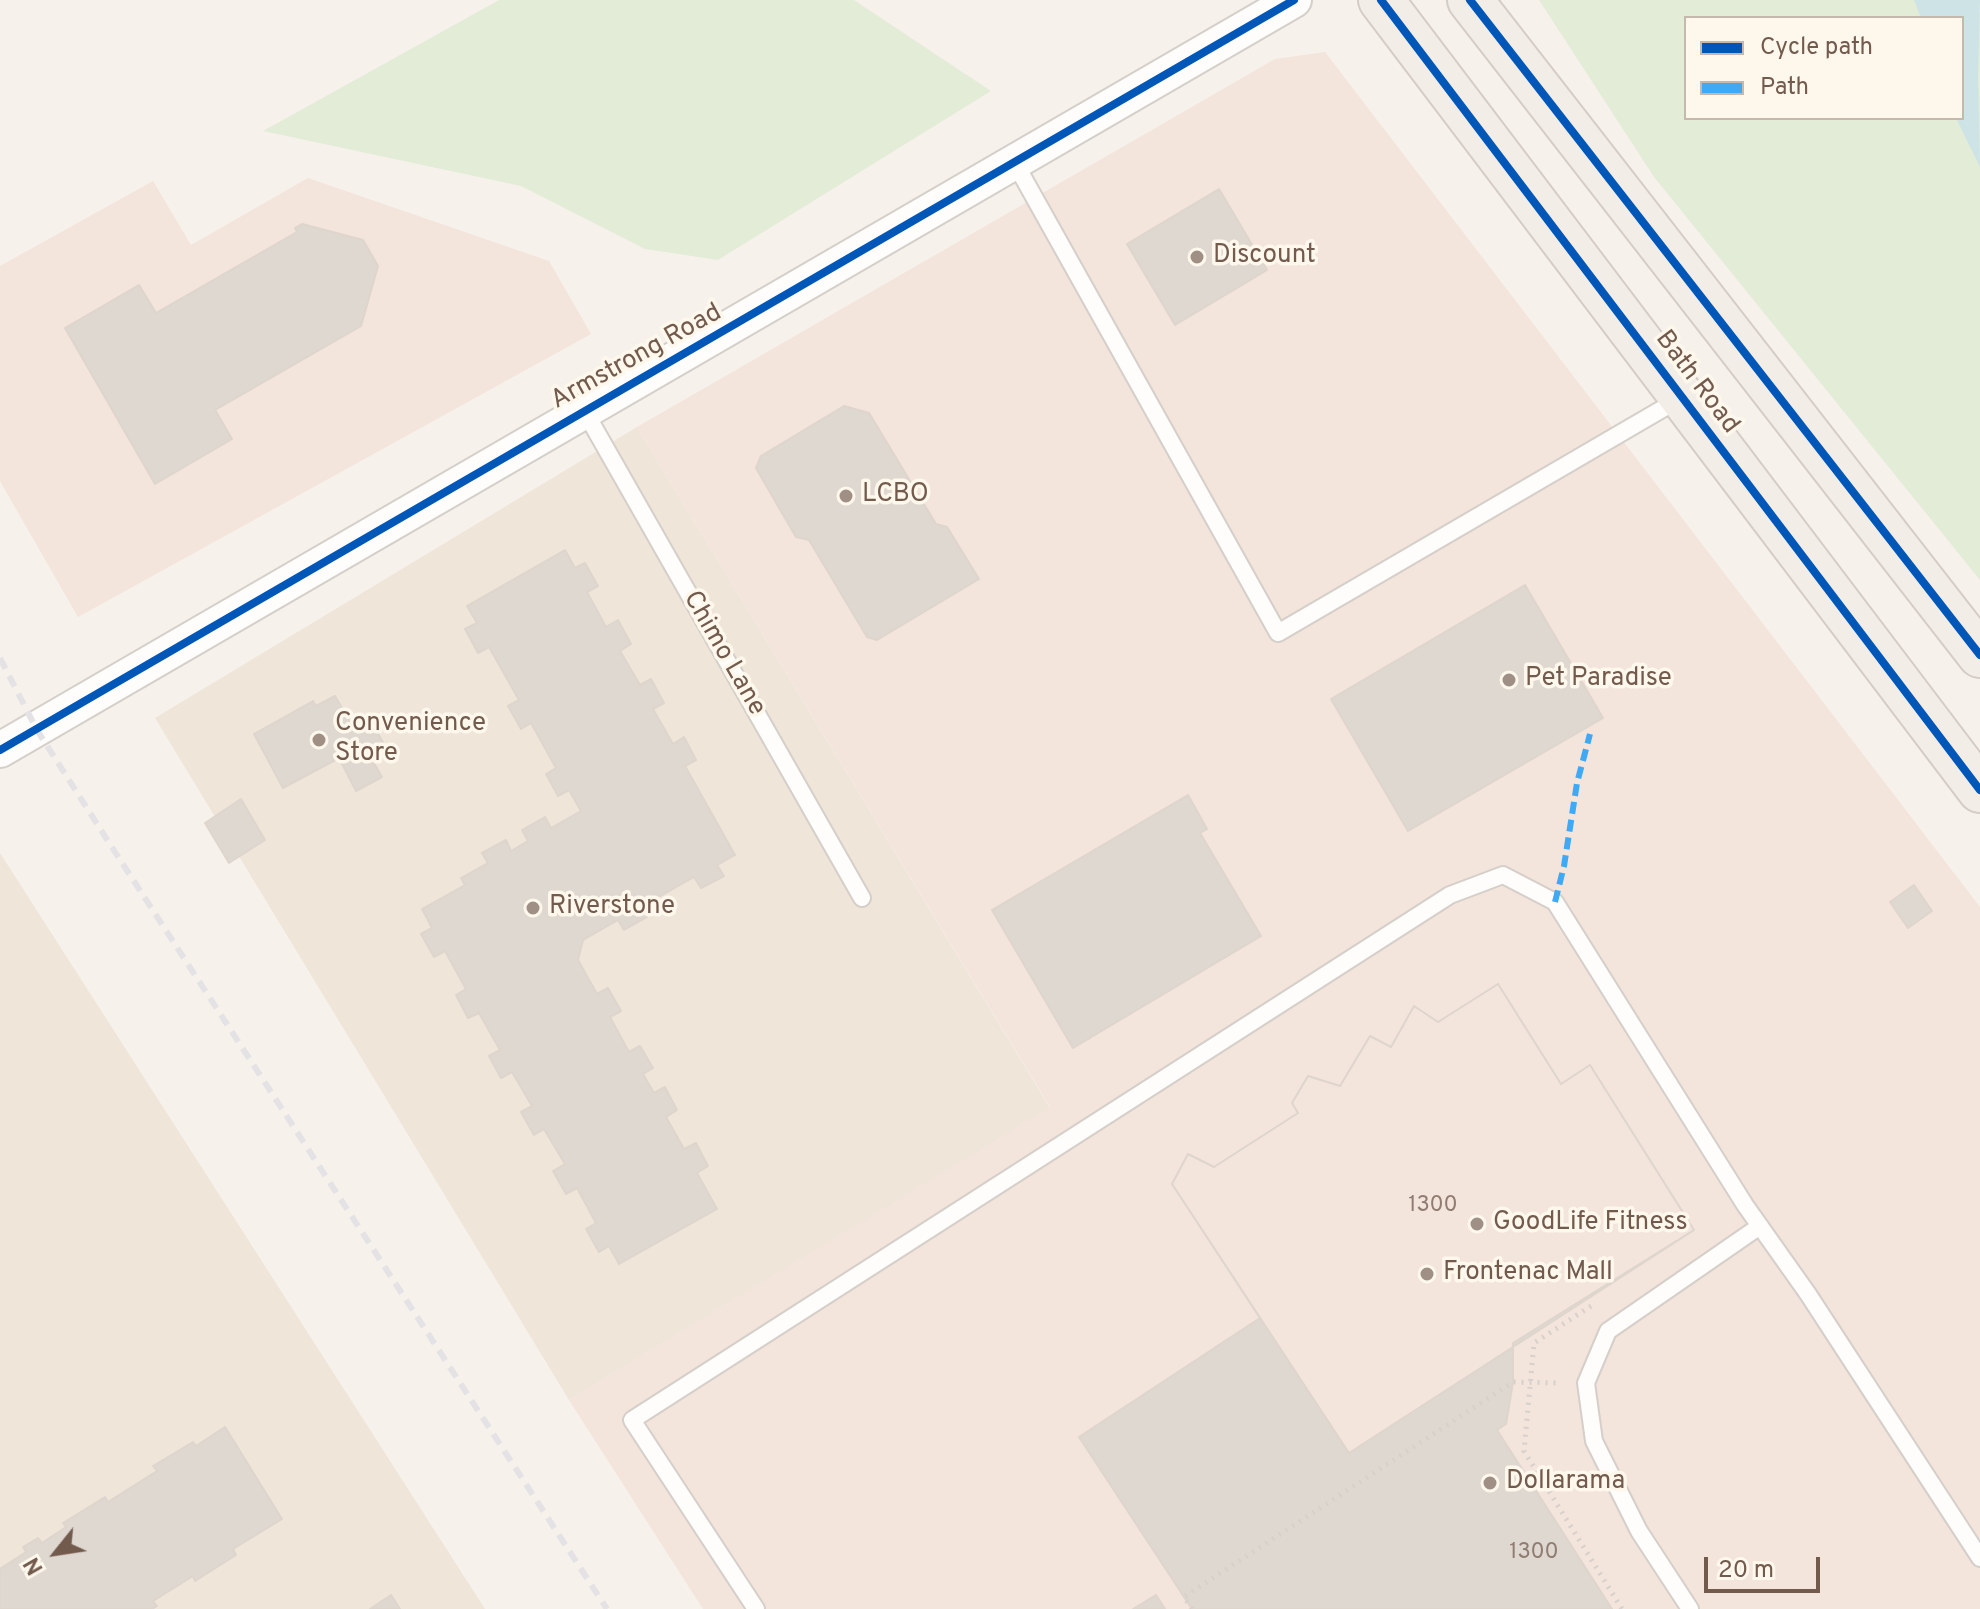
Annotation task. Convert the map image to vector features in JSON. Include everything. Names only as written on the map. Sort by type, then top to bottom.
[{"type":"main road","name":"Bath Road","points":[[1381,0],[1980,790]]},
{"type":"main road","points":[[1470,0],[1980,655]]},
{"type":"street","name":"Armstrong Road","points":[[0,750],[1294,0]]},
{"type":"lane","points":[[1015,163],[1278,633],[1682,397]]},
{"type":"lane","name":"Chimo Lane","points":[[584,410],[862,898]]},
{"type":"lane","points":[[756,1609],[632,1420],[1450,895],[1503,875],[1555,902],[1760,1226],[1808,1294],[1980,1558]]},
{"type":"lane","points":[[1690,1609],[1639,1531],[1594,1441],[1586,1383],[1608,1331],[1760,1226]]},
{"type":"path","points":[[1192,1609],[1184,1597],[1513,1382],[1586,1383]]},
{"type":"shaded area","points":[[1914,0],[1980,0],[1980,167],[1957,120],[1964,120],[1964,16],[1920,16]]},
{"type":"shaded area","points":[[1325,52],[1980,907],[1980,1609],[703,1609],[569,1400],[1050,1107],[637,427],[1275,59]]},
{"type":"shaded area","points":[[308,178],[549,261],[591,334],[78,617],[0,481],[0,266],[153,181],[191,245]]},
{"type":"shaded area","points":[[637,427],[1050,1108],[569,1400],[155,718]]},
{"type":"shaded area","points":[[0,853],[485,1609],[0,1609]]},
{"type":"green space","points":[[499,0],[854,0],[991,91],[718,260],[645,249],[521,186],[263,131]]},
{"type":"green space","points":[[1539,0],[1944,0],[1980,13],[1980,580],[1654,177]]},
{"type":"building","name":"Discount","points":[[1219,189],[1267,270],[1175,325],[1127,244]]},
{"type":"building","points":[[302,224],[363,240],[378,266],[361,326],[215,410],[232,439],[155,484],[65,328],[139,285],[156,313],[297,232],[295,228]]},
{"type":"building","name":"LCBO","points":[[844,406],[869,413],[936,524],[947,527],[979,579],[877,640],[867,637],[809,540],[796,537],[756,468],[761,456]]},
{"type":"building","name":"Riverstone","points":[[565,550],[575,568],[585,563],[598,586],[587,592],[606,627],[618,620],[631,644],[620,651],[640,685],[651,679],[664,703],[653,709],[673,744],[684,737],[696,760],[685,766],[735,855],[717,865],[724,876],[701,888],[694,877],[641,907],[647,917],[624,930],[618,920],[583,940],[578,960],[597,994],[608,988],[621,1011],[610,1017],[629,1052],[640,1046],[653,1068],[643,1074],[654,1093],[665,1087],[677,1110],[666,1117],[684,1149],[696,1143],[708,1166],[697,1173],[717,1209],[619,1264],[609,1246],[599,1252],[586,1229],[596,1223],[577,1188],[566,1194],[553,1171],[565,1164],[544,1129],[534,1135],[521,1112],[532,1106],[512,1072],[501,1078],[489,1056],[500,1050],[479,1013],[468,1018],[456,995],[466,989],[445,951],[434,957],[421,934],[432,928],[422,909],[465,885],[461,878],[488,863],[482,853],[506,840],[511,851],[528,841],[522,830],[545,817],[551,828],[581,811],[569,790],[558,796],[546,774],[556,768],[531,723],[521,729],[508,706],[519,700],[489,647],[478,653],[465,629],[477,623],[467,606]]},
{"type":"building","points":[[1525,585],[1603,718],[1408,831],[1331,699]]},
{"type":"building","name":"Convenience Store","points":[[335,696],[356,732],[372,723],[385,746],[369,755],[382,777],[356,791],[339,758],[283,788],[254,734],[313,701],[316,706]]},
{"type":"building","points":[[1188,795],[1207,829],[1200,833],[1261,936],[1073,1048],[992,910]]},
{"type":"building","points":[[241,799],[265,840],[229,863],[205,823]]},
{"type":"building","points":[[1914,885],[1932,911],[1908,928],[1890,902]]},
{"type":"building","name":"Frontenac Mall","points":[[1498,984],[1561,1084],[1590,1065],[1694,1230],[1513,1343],[1513,1382],[1506,1424],[1497,1430],[1612,1609],[1192,1609],[1079,1437],[1260,1318],[1172,1184],[1188,1154],[1214,1167],[1298,1113],[1292,1103],[1308,1076],[1340,1086],[1370,1036],[1391,1047],[1414,1006],[1438,1022]]},
{"type":"building","points":[[1498,984],[1561,1084],[1590,1065],[1694,1230],[1349,1453],[1172,1184],[1188,1154],[1214,1167],[1298,1113],[1292,1103],[1308,1076],[1340,1086],[1370,1036],[1391,1047],[1414,1006],[1438,1022]]},
{"type":"building","points":[[225,1427],[282,1519],[233,1549],[236,1555],[195,1581],[193,1576],[153,1601],[157,1606],[152,1609],[0,1609],[0,1569],[26,1552],[23,1547],[38,1538],[42,1543],[66,1527],[63,1523],[105,1497],[108,1502],[157,1471],[153,1466],[193,1442],[196,1446]]},
{"type":"building","points":[[391,1595],[400,1609],[370,1609]]},
{"type":"building","points":[[1156,1595],[1165,1609],[1133,1609]]},
{"type":"railway","points":[[0,658],[37,730],[607,1609]]},
{"type":"marked path","points":[[1555,902],[1577,783],[1590,734]]},
{"type":"cycle path","points":[[0,750],[1294,0]]},
{"type":"cycle path","points":[[1381,0],[1980,790]]},
{"type":"cycle path","points":[[1470,0],[1980,655]]},
{"type":"place","name":"Discount","points":[[1197,257]]},
{"type":"place","name":"LCBO","points":[[846,496]]},
{"type":"place","name":"Pet Paradise","points":[[1509,680]]},
{"type":"place","name":"Convenience Store","points":[[319,740]]},
{"type":"place","name":"Riverstone","points":[[533,908]]},
{"type":"place","name":"GoodLife Fitness","points":[[1477,1224]]},
{"type":"place","name":"Frontenac Mall","points":[[1427,1274]]},
{"type":"place","name":"Dollarama","points":[[1490,1483]]}]
